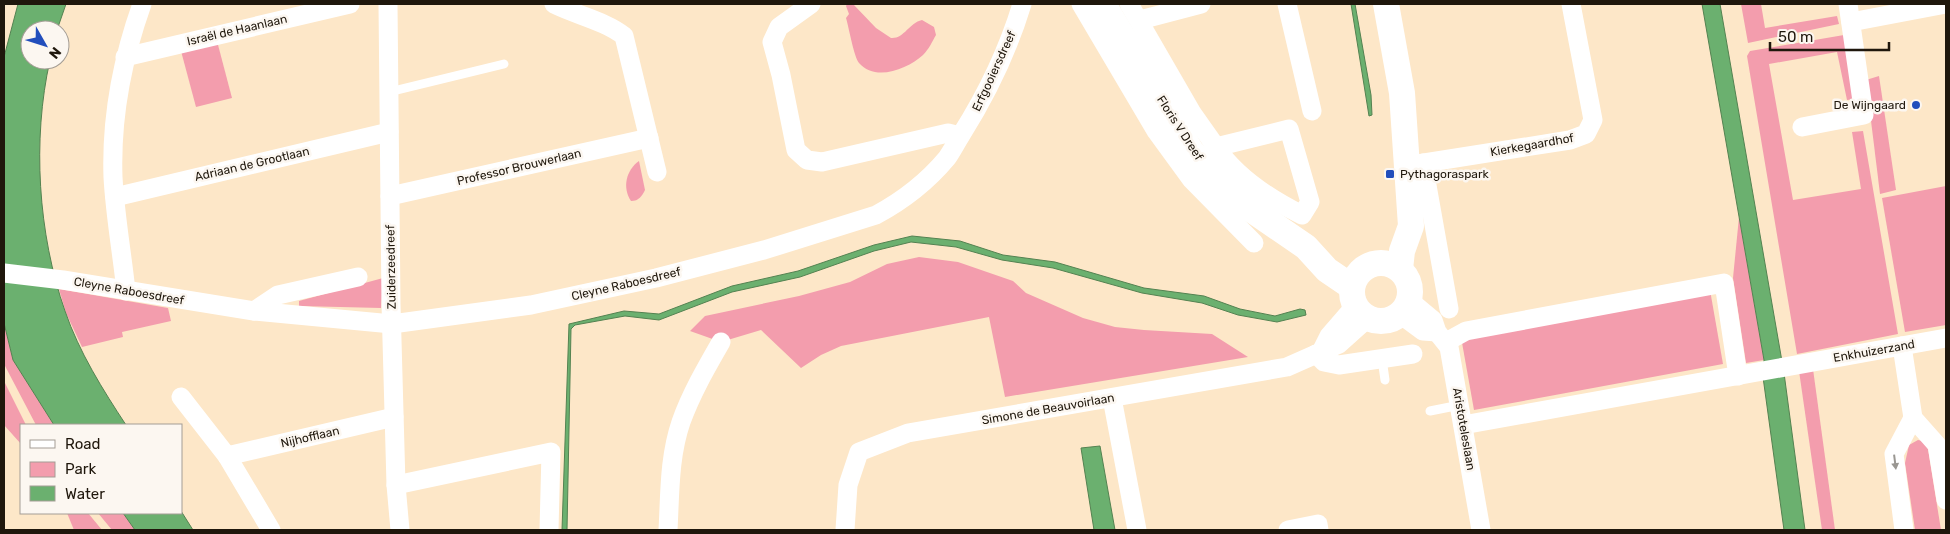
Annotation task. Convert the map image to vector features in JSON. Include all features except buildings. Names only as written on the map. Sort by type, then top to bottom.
[{"type":"street","points":[[126,291],[115,197],[114,126],[125,57],[142,4]]},
{"type":"street","name":"Israël de Haanlaan","points":[[125,57],[350,4]]},
{"type":"street","name":"Zuiderzeedreef","points":[[388,4],[394,417],[396,485],[400,530]]},
{"type":"street","points":[[554,4],[574,14],[615,29],[624,36],[657,172]]},
{"type":"street","points":[[811,4],[779,27],[772,42],[781,74],[796,150],[806,160],[822,162],[948,133],[960,136]]},
{"type":"street","name":"Erfgooiersdreef","points":[[960,136],[1000,64],[1022,4]]},
{"type":"street","name":"Floris V Dreef","points":[[1081,4],[1156,131],[1191,179],[1254,243]]},
{"type":"street","name":"Floris V Dreef","points":[[1103,4],[1191,151],[1239,202],[1306,247],[1336,256],[1370,286]]},
{"type":"street","name":"Floris V Dreef","points":[[1129,4],[1140,20],[1192,113],[1216,148],[1225,161],[1257,189],[1302,215],[1310,202],[1289,129],[1216,148]]},
{"type":"street","points":[[1140,20],[1201,4]]},
{"type":"street","points":[[1286,4],[1312,111]]},
{"type":"street","points":[[1386,4],[1402,93],[1412,173],[1449,308]]},
{"type":"street","name":"Kierkegaardhof","points":[[1412,173],[1570,140],[1586,134],[1593,120],[1571,4]]},
{"type":"street","points":[[1802,127],[1864,115],[1848,4]]},
{"type":"street","points":[[1851,22],[1946,4]]},
{"type":"street","name":"Adriaan de Grootlaan","points":[[115,197],[389,132]]},
{"type":"street","name":"Cleyne Raboesdreef","points":[[4,273],[63,280],[254,311],[392,324],[531,304],[656,278],[764,250],[876,215],[892,206],[925,181],[948,157],[960,136]]},
{"type":"street","name":"Professor Brouwerlaan","points":[[390,196],[649,138]]},
{"type":"street","points":[[1412,173],[1370,286],[1329,336],[1319,352],[1324,362],[1339,365],[1413,354]]},
{"type":"street","points":[[254,311],[278,295],[358,277]]},
{"type":"street","points":[[1409,283],[1405,307],[1385,321],[1370,286],[1409,283]]},
{"type":"street","points":[[1405,307],[1423,331],[1442,337],[1724,283],[1746,375],[1463,425]]},
{"type":"street","name":"Aristoteleslaan","points":[[1442,337],[1449,347],[1481,530]]},
{"type":"street","name":"Enkhuizerzand","points":[[1746,375],[1802,363],[1946,338]]},
{"type":"street","points":[[668,530],[671,466],[680,424],[696,384],[721,342]]},
{"type":"street","points":[[1902,346],[1913,418],[1937,445],[1946,500]]},
{"type":"street","name":"Simone de Beauvoirlaan","points":[[846,530],[848,485],[859,452],[908,433],[1265,372],[1287,366],[1319,352]]},
{"type":"street","points":[[180,397],[227,456],[272,530]]},
{"type":"street","points":[[1112,398],[1137,530]]},
{"type":"street","name":"Nijhofflaan","points":[[227,456],[394,417]]},
{"type":"street","points":[[1904,530],[1894,454],[1913,418]]},
{"type":"street","points":[[396,485],[551,452],[549,530]]},
{"type":"street","points":[[1288,530],[1318,524],[1319,530]]},
{"type":"lane","points":[[389,92],[504,64]]},
{"type":"lane","points":[[1382,359],[1385,380]]},
{"type":"lane","points":[[1430,411],[1460,405]]},
{"type":"green space","points":[[847,4],[853,4],[876,28],[891,38],[900,36],[922,20],[934,27],[936,35],[925,53],[909,65],[882,73],[874,72],[866,69],[857,60],[846,18],[849,14]]},
{"type":"green space","points":[[1741,4],[1761,4],[1765,28],[1837,16],[1839,24],[1748,43]]},
{"type":"green space","points":[[1844,35],[1856,99],[1847,100],[1837,52],[1769,64],[1793,200],[1861,189],[1852,132],[1863,131],[1898,334],[1797,354],[1747,56],[1750,51]]},
{"type":"green space","points":[[217,41],[232,98],[196,107],[181,51]]},
{"type":"green space","points":[[1879,76],[1896,190],[1880,194],[1866,80]]},
{"type":"green space","points":[[639,161],[645,190],[640,198],[631,201],[626,185],[628,174]]},
{"type":"green space","points":[[1946,186],[1946,325],[1905,332],[1882,198]]},
{"type":"green space","points":[[1739,217],[1764,360],[1746,363],[1733,278]]},
{"type":"green space","points":[[919,257],[958,262],[1013,281],[1026,293],[1083,318],[1115,327],[1212,334],[1248,357],[1005,397],[989,317],[841,346],[821,355],[801,368],[761,330],[721,342],[690,331],[705,316],[799,296],[850,282],[887,264]]},
{"type":"green space","points":[[383,278],[381,308],[299,306],[299,301]]},
{"type":"green space","points":[[59,289],[168,308],[171,321],[122,332],[123,337],[82,347],[66,313]]},
{"type":"green space","points":[[1710,290],[1723,364],[1474,410],[1461,337]]},
{"type":"green space","points":[[4,323],[13,360],[53,424],[35,424],[4,364]]},
{"type":"green space","points":[[1813,369],[1835,530],[1822,530],[1799,371]]},
{"type":"green space","points":[[4,381],[26,424],[20,424],[20,443],[4,425]]},
{"type":"green space","points":[[1918,440],[1923,441],[1928,449],[1941,530],[1915,530],[1905,463],[1909,445]]},
{"type":"green space","points":[[67,514],[89,514],[102,530],[74,530]]},
{"type":"green space","points":[[99,514],[124,514],[135,530],[112,530]]},
{"type":"water","points":[[18,4],[66,4],[60,20],[20,20],[20,70],[48,70],[41,122],[40,154],[41,187],[49,251],[65,311],[77,341],[92,370],[125,424],[53,424],[13,360],[4,323],[4,57]]},
{"type":"water","points":[[1351,4],[1355,4],[1371,95],[1372,115],[1369,116]]},
{"type":"water","points":[[1702,4],[1720,4],[1784,373],[1805,530],[1784,530],[1763,377],[1764,360]]},
{"type":"water","points":[[912,236],[960,241],[1003,255],[1055,262],[1144,288],[1204,296],[1240,309],[1275,316],[1300,309],[1305,310],[1306,315],[1277,322],[1238,315],[1202,303],[1142,293],[1053,268],[1002,260],[956,247],[911,242],[874,251],[800,277],[732,292],[659,320],[625,316],[575,325],[571,329],[567,530],[562,530],[569,324],[624,311],[659,314],[732,286],[798,271],[874,245]]},
{"type":"water","points":[[1100,446],[1115,530],[1094,530],[1081,448]]},
{"type":"water","points":[[182,513],[193,530],[135,530],[124,514]]},
{"type":"place","name":"De Wijngaard","points":[[1916,105]]},
{"type":"place","name":"Pythagoraspark","points":[[1390,174]]}]
